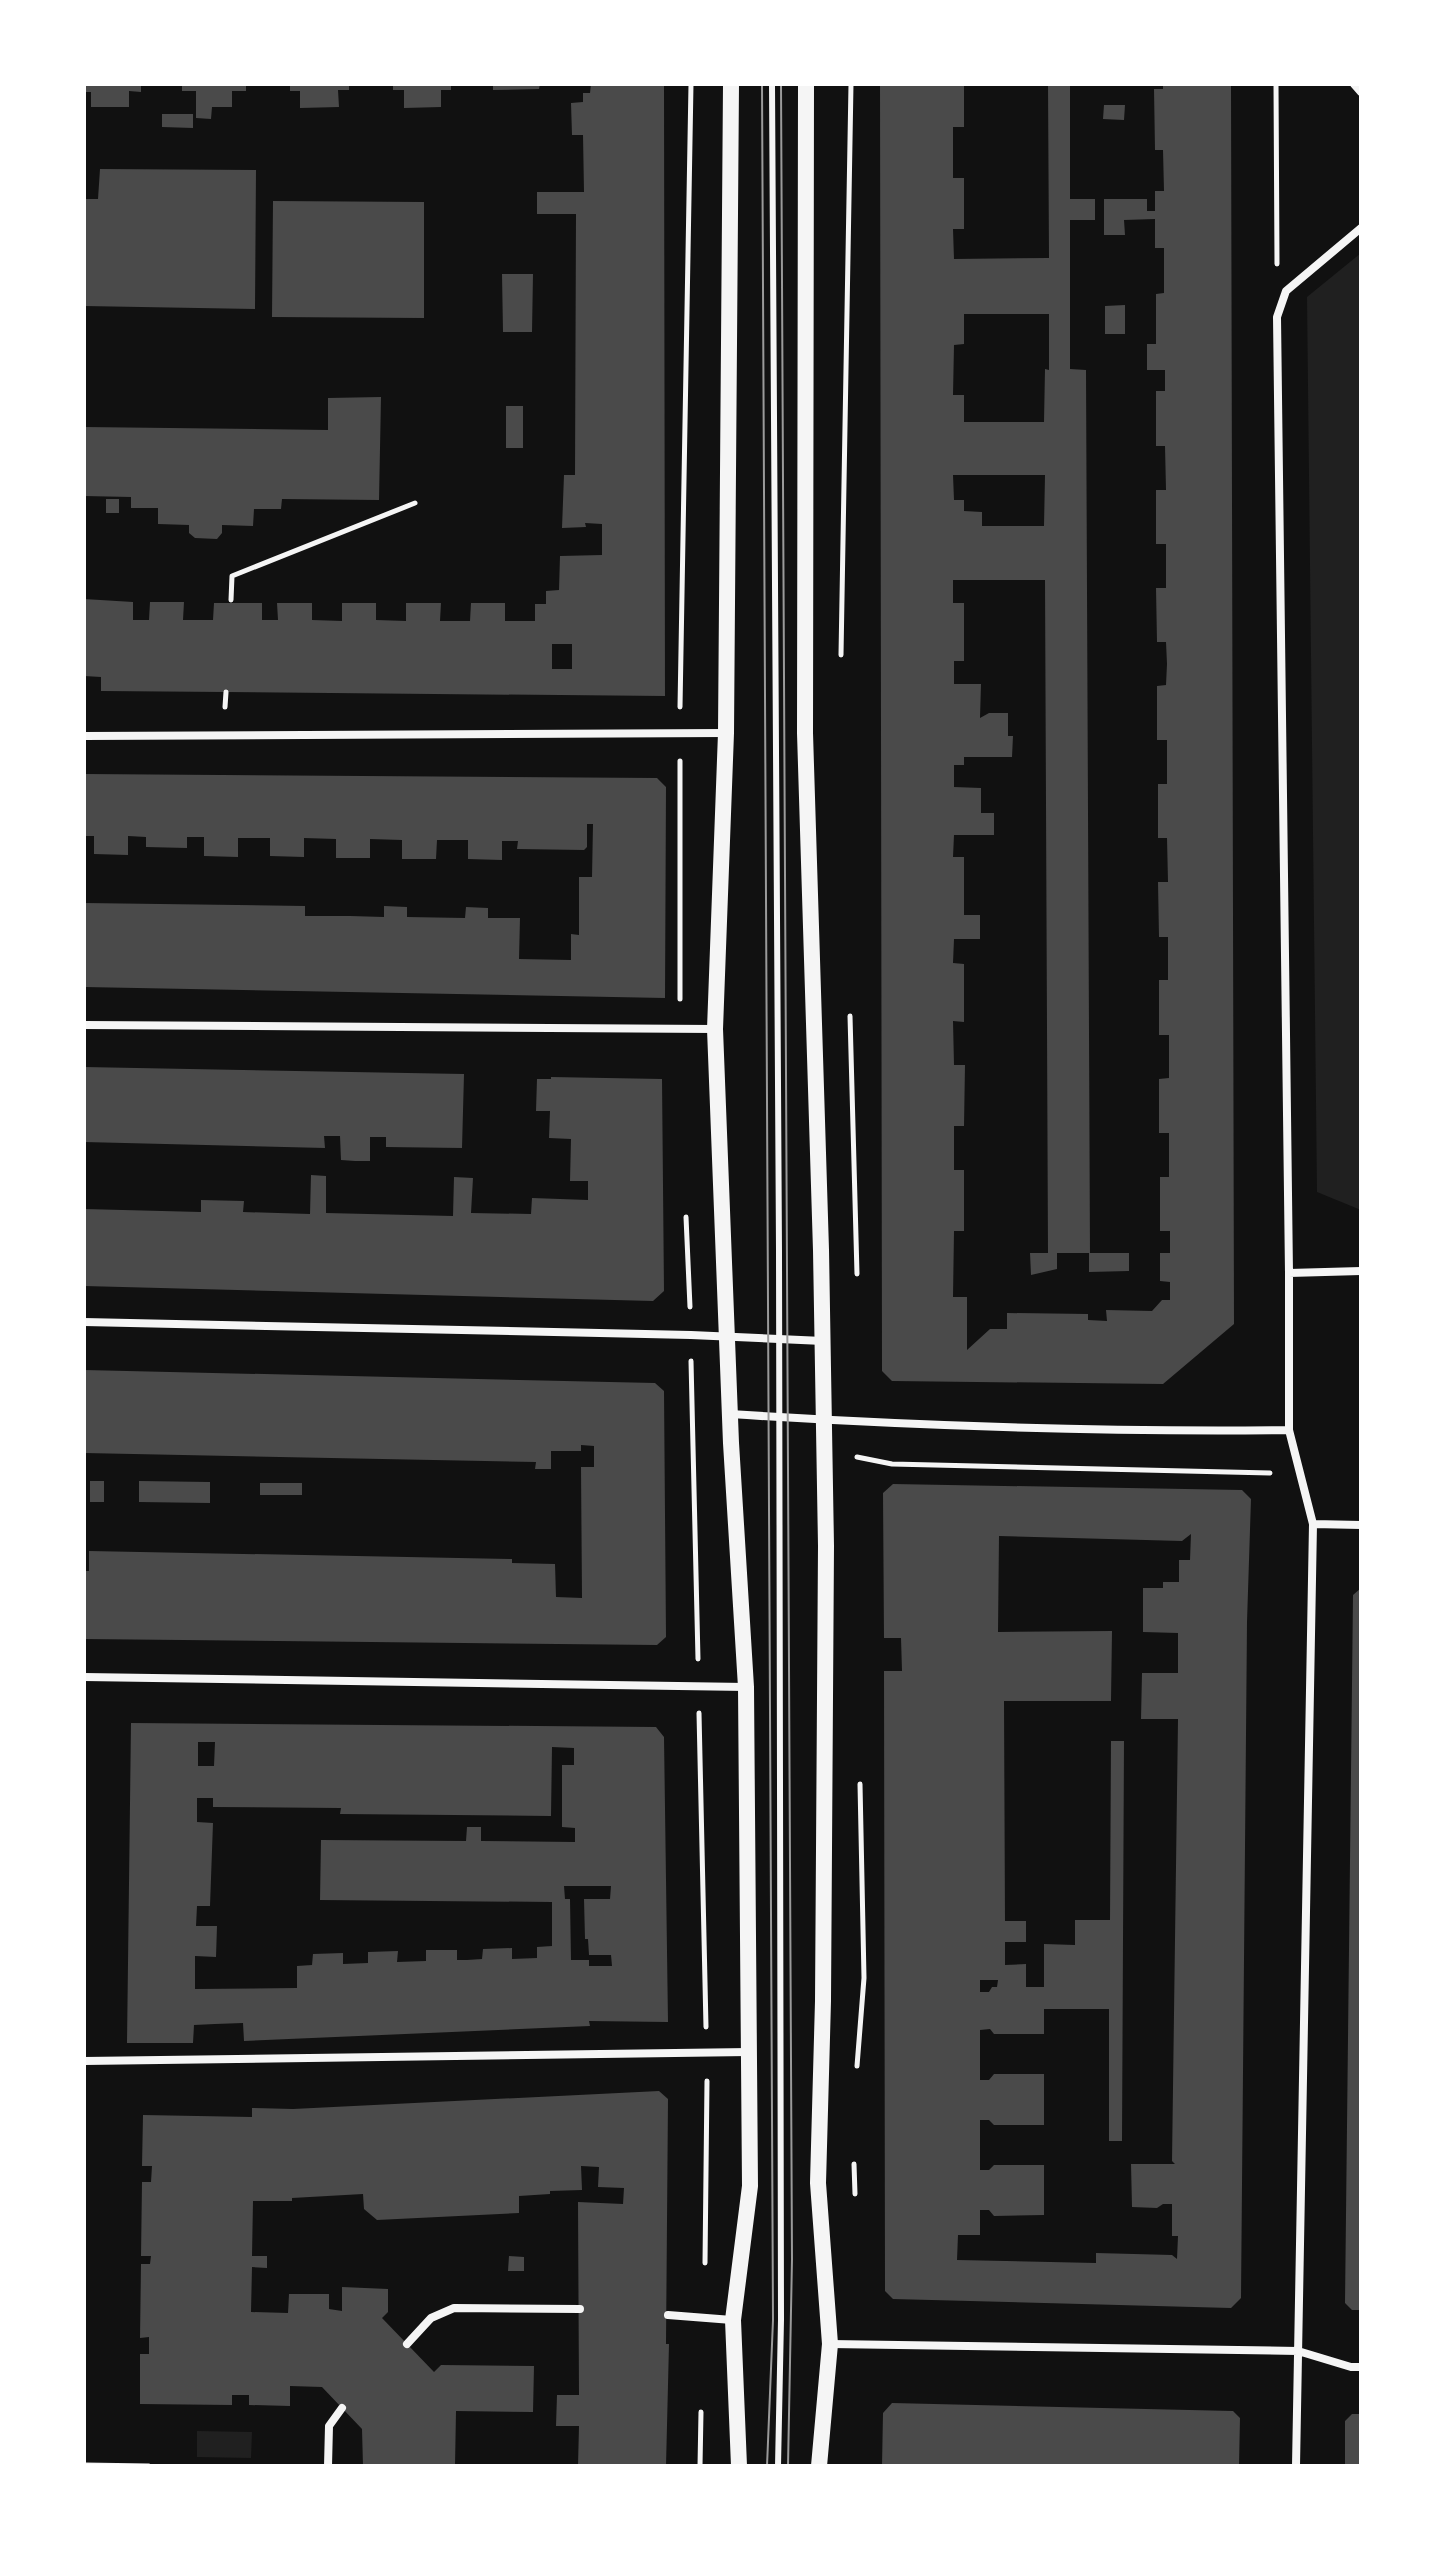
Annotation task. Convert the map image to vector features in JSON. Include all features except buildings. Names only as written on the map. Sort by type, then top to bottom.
[{"type":"main road","points":[[731,84],[726,733],[715,1029],[730,1414],[746,1687],[750,2186],[733,2320],[739,2466]]},
{"type":"main road","points":[[806,84],[805,733],[825,1421],[823,1985],[818,2183],[830,2344],[819,2466]]},
{"type":"street","points":[[1354,84],[1361,92]]},
{"type":"street","points":[[1296,2466],[1313,1524],[1289,1430],[1277,317],[1286,291],[1361,228]]},
{"type":"street","points":[[84,736],[726,733]]},
{"type":"street","points":[[84,1025],[715,1029]]},
{"type":"street","points":[[1289,1273],[1361,1271]]},
{"type":"street","points":[[84,1322],[691,1335],[823,1341]]},
{"type":"street","points":[[730,1414],[825,1421],[1203,1431],[1289,1430]]},
{"type":"street","points":[[1313,1524],[1361,1525]]},
{"type":"street","points":[[84,1677],[746,1687]]},
{"type":"street","points":[[84,2061],[749,2052]]},
{"type":"street","points":[[407,2344],[431,2318],[454,2308],[580,2309]]},
{"type":"street","points":[[668,2315],[733,2320]]},
{"type":"street","points":[[830,2344],[1298,2351],[1351,2367],[1361,2367]]},
{"type":"street","points":[[328,2466],[329,2426],[342,2408]]},
{"type":"lane","points":[[772,84],[779,1417],[781,2320],[778,2466]]},
{"type":"path","points":[[1276,84],[1277,317]]},
{"type":"path","points":[[231,600],[232,576],[415,503]]},
{"type":"path","points":[[825,1446],[856,1457],[892,1464],[1300,1473]]},
{"type":"path","points":[[84,2465],[149,2466]]},
{"type":"shaded area","points":[[1361,253],[1361,1210],[1317,1192],[1307,297]]},
{"type":"shaded area","points":[[197,2431],[252,2432],[251,2458],[197,2457]]},
{"type":"tram line","points":[[762,84],[773,2320],[767,2466]]},
{"type":"tram line","points":[[781,84],[792,2259],[788,2466]]}]
